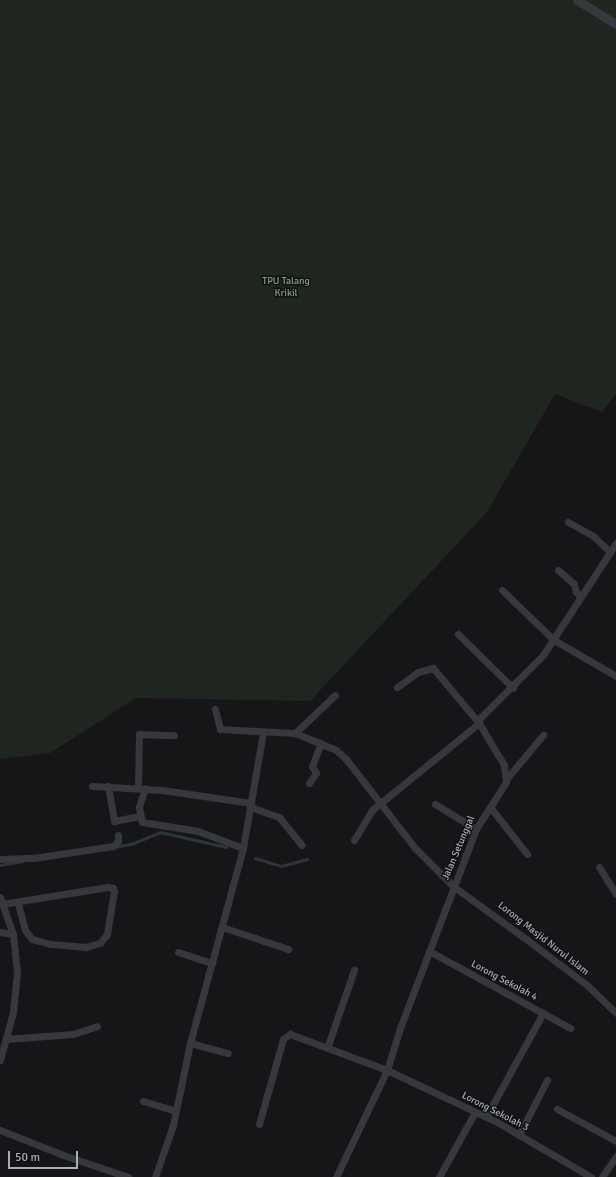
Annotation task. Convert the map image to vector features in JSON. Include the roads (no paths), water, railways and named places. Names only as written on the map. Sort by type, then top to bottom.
[{"type":"street","points":[[577,0],[616,24]]},
{"type":"street","points":[[568,522],[593,536],[610,552]]},
{"type":"street","points":[[354,840],[365,817],[478,723],[484,713],[513,688],[554,640],[580,596],[616,544]]},
{"type":"street","points":[[558,570],[574,584],[576,592],[580,596]]},
{"type":"street","points":[[502,590],[554,640],[616,676]]},
{"type":"street","points":[[458,634],[513,688]]},
{"type":"street","points":[[397,687],[418,672],[433,668],[478,723],[504,765],[508,777]]},
{"type":"street","points":[[295,733],[335,694]]},
{"type":"street","name":"Lorong Masjid Nurul Islam","points":[[215,709],[220,729],[295,733],[336,750],[346,759],[379,805],[414,848],[453,886],[587,985],[616,1013]]},
{"type":"street","points":[[155,1177],[176,1111],[190,1043],[243,848],[263,732]]},
{"type":"street","points":[[174,735],[139,734],[141,788],[139,816],[145,824],[198,831],[243,848]]},
{"type":"street","name":"Jalan Setunggal","points":[[336,1177],[387,1070],[453,886],[476,829],[501,791],[508,777],[543,735]]},
{"type":"street","points":[[309,783],[316,773],[312,766],[321,743]]},
{"type":"street","points":[[92,786],[141,788],[251,805],[279,817],[302,844]]},
{"type":"street","points":[[108,786],[114,821],[139,816]]},
{"type":"street","points":[[435,804],[476,829]]},
{"type":"street","points":[[490,807],[527,854]]},
{"type":"street","points":[[0,859],[34,858],[113,846],[118,841],[118,835]]},
{"type":"street","points":[[599,867],[616,894]]},
{"type":"street","points":[[0,1060],[17,990],[17,959],[13,934],[1,900],[18,903],[108,887],[113,888],[114,891],[107,934],[100,943],[86,947],[50,944],[32,939],[25,930],[18,903]]},
{"type":"street","points":[[222,927],[288,949]]},
{"type":"street","points":[[0,932],[13,934]]},
{"type":"street","name":"Lorong Sekolah 4","points":[[429,951],[570,1028]]},
{"type":"street","points":[[178,952],[212,963]]},
{"type":"street","points":[[327,1048],[354,970]]},
{"type":"street","points":[[486,1116],[542,1013]]},
{"type":"street","points":[[6,1039],[73,1034],[97,1026]]},
{"type":"street","name":"Lorong Sekolah 3","points":[[259,1124],[285,1036],[290,1034],[387,1070],[486,1116],[591,1177]]},
{"type":"street","points":[[190,1043],[228,1053]]},
{"type":"street","points":[[519,1135],[547,1080]]},
{"type":"street","points":[[143,1102],[176,1111]]},
{"type":"street","points":[[557,1109],[616,1141]]},
{"type":"street","points":[[439,1177],[475,1112]]},
{"type":"street","points":[[0,1130],[63,1155],[128,1177]]},
{"type":"street","points":[[602,1177],[616,1156]]},
{"type":"waterway","points":[[114,847],[131,844],[160,832],[226,847]]},
{"type":"waterway","points":[[255,858],[281,866],[307,859]]},
{"type":"waterway","points":[[0,865],[23,861]]},
{"type":"park label","name":"TPU Talang Krikil","points":[[286,286]]}]
